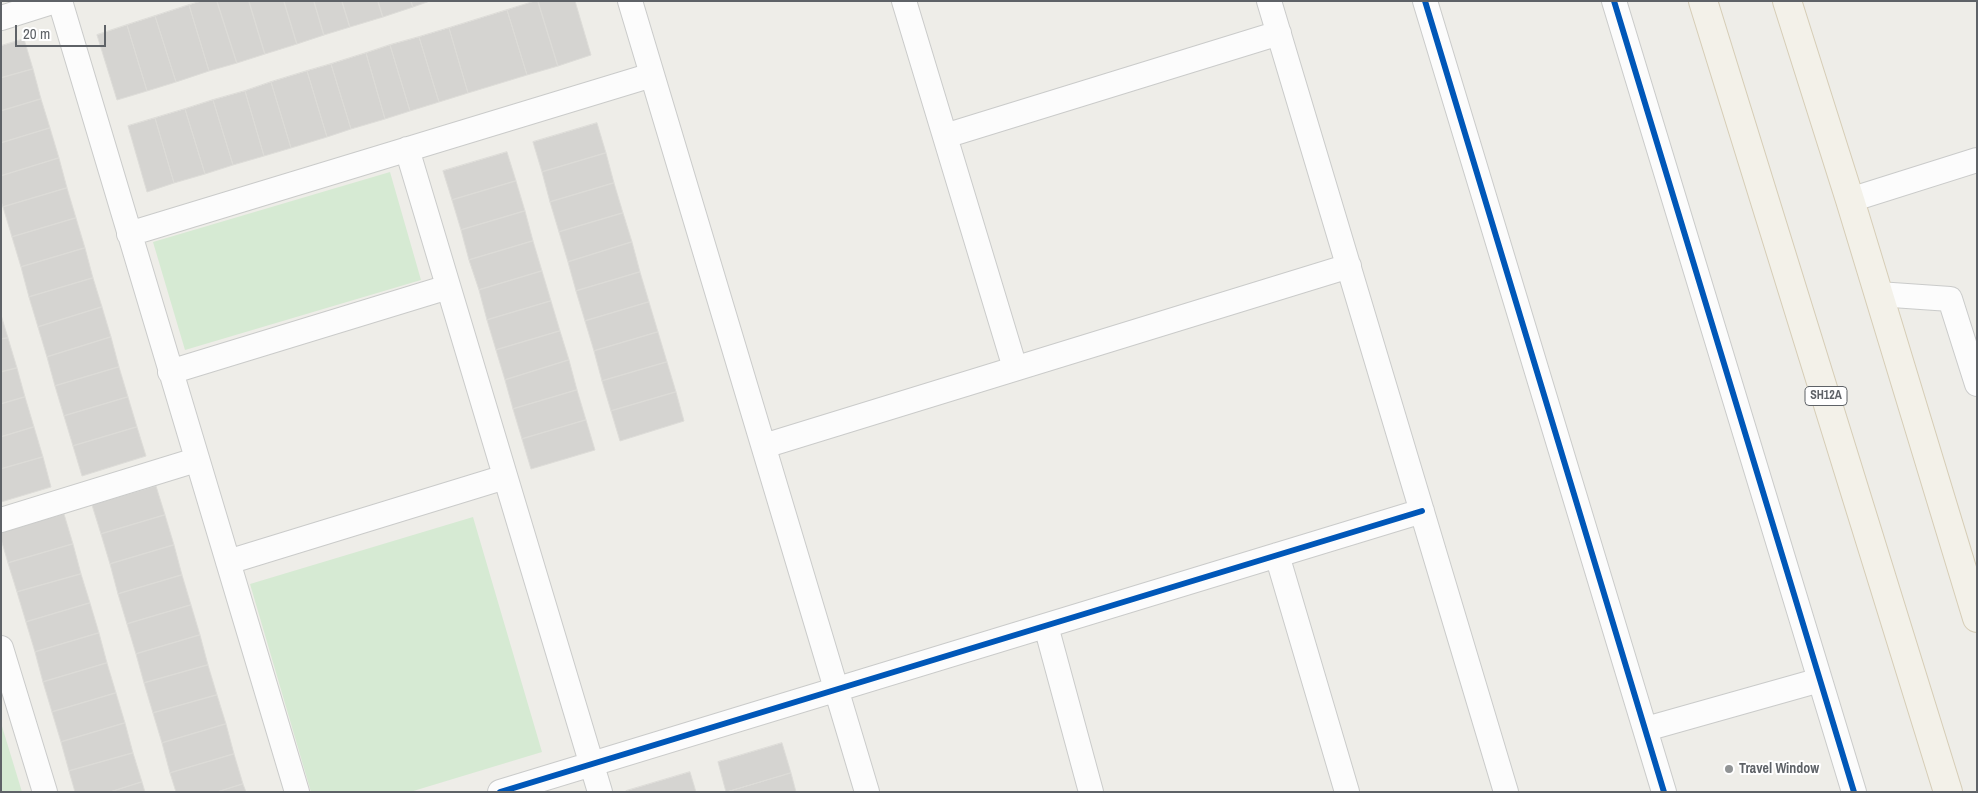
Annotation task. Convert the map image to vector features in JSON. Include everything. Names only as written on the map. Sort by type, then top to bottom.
[{"type":"main road","name":"SH12A","points":[[1704,1],[1948,792]]},
{"type":"main road","points":[[1787,1],[1850,200],[1977,618]]},
{"type":"street","points":[[1,18],[55,1]]},
{"type":"street","points":[[60,1],[296,792]]},
{"type":"street","points":[[630,1],[867,792]]},
{"type":"street","points":[[904,1],[1015,368]]},
{"type":"street","points":[[1269,1],[1506,792]]},
{"type":"street","points":[[1425,1],[1664,792]]},
{"type":"street","points":[[1614,1],[1854,792]]},
{"type":"street","points":[[945,136],[1279,32]]},
{"type":"street","points":[[129,234],[652,75]]},
{"type":"street","points":[[407,149],[600,792]]},
{"type":"street","points":[[1850,200],[1977,160]]},
{"type":"street","points":[[764,446],[1349,266]]},
{"type":"street","points":[[170,372],[448,287]]},
{"type":"street","points":[[1878,294],[1950,300],[1977,384]]},
{"type":"street","points":[[1,520],[196,460]]},
{"type":"street","points":[[228,562],[505,477]]},
{"type":"street","points":[[500,792],[1422,511]]},
{"type":"street","points":[[1276,555],[1347,792]]},
{"type":"street","points":[[1046,626],[1092,792]]},
{"type":"street","points":[[1,648],[45,792]]},
{"type":"street","points":[[1646,729],[1820,680]]},
{"type":"green space","points":[[390,172],[421,280],[185,350],[153,242]]},
{"type":"green space","points":[[473,517],[542,752],[410,792],[311,792],[250,584]]},
{"type":"green space","points":[[1,723],[22,792],[1,792]]},
{"type":"building","points":[[202,1],[217,1],[237,63],[209,71],[189,5]]},
{"type":"building","points":[[217,1],[249,1],[265,54],[237,63]]},
{"type":"building","points":[[249,1],[284,1],[297,44],[265,54]]},
{"type":"building","points":[[284,1],[314,1],[324,35],[297,44]]},
{"type":"building","points":[[314,1],[342,1],[350,27],[324,35]]},
{"type":"building","points":[[342,1],[378,1],[383,17],[350,27]]},
{"type":"building","points":[[378,1],[411,1],[413,7],[383,17]]},
{"type":"building","points":[[411,1],[430,1],[413,7]]},
{"type":"building","points":[[538,1],[558,66],[527,75],[507,10]]},
{"type":"building","points":[[538,1],[575,1],[591,55],[558,66]]},
{"type":"building","points":[[189,5],[209,71],[176,82],[155,16]]},
{"type":"building","points":[[507,10],[527,75],[468,93],[449,28]]},
{"type":"building","points":[[155,16],[176,82],[147,91],[127,25]]},
{"type":"building","points":[[127,25],[147,91],[117,100],[97,35]]},
{"type":"building","points":[[449,28],[468,93],[439,102],[419,37]]},
{"type":"building","points":[[419,37],[439,102],[410,111],[390,45]]},
{"type":"building","points":[[24,39],[33,69],[1,78],[1,46]]},
{"type":"building","points":[[390,45],[410,111],[385,119],[366,53]]},
{"type":"building","points":[[366,53],[385,119],[351,129],[331,64]]},
{"type":"building","points":[[331,64],[351,129],[327,137],[307,71]]},
{"type":"building","points":[[33,69],[41,99],[1,111],[1,78]]},
{"type":"building","points":[[307,71],[327,137],[291,148],[271,82]]},
{"type":"building","points":[[271,82],[291,148],[264,156],[245,91]]},
{"type":"building","points":[[245,91],[264,156],[233,165],[213,100]]},
{"type":"building","points":[[41,99],[50,128],[1,143],[1,111]]},
{"type":"building","points":[[213,100],[233,165],[205,174],[185,109]]},
{"type":"building","points":[[185,109],[205,174],[174,183],[155,118]]},
{"type":"building","points":[[155,118],[174,183],[147,192],[128,126]]},
{"type":"building","points":[[597,123],[606,153],[542,172],[533,142]]},
{"type":"building","points":[[50,128],[59,158],[1,176],[1,143]]},
{"type":"building","points":[[507,152],[516,181],[452,200],[443,171]]},
{"type":"building","points":[[606,153],[614,183],[550,202],[542,172]]},
{"type":"building","points":[[59,158],[67,188],[3,207],[1,201],[1,176]]},
{"type":"building","points":[[516,181],[525,211],[461,230],[452,200]]},
{"type":"building","points":[[614,183],[623,213],[559,232],[550,202]]},
{"type":"building","points":[[67,188],[76,218],[12,237],[3,207]]},
{"type":"building","points":[[525,211],[533,241],[469,260],[461,230]]},
{"type":"building","points":[[623,213],[632,242],[568,262],[559,232]]},
{"type":"building","points":[[76,218],[85,248],[21,267],[12,237]]},
{"type":"building","points":[[533,241],[542,271],[479,290],[469,260]]},
{"type":"building","points":[[632,242],[640,272],[576,291],[568,262]]},
{"type":"building","points":[[85,248],[93,278],[29,297],[21,267]]},
{"type":"building","points":[[542,271],[551,301],[487,320],[479,290]]},
{"type":"building","points":[[640,272],[649,302],[585,321],[576,291]]},
{"type":"building","points":[[93,278],[102,307],[38,327],[29,297]]},
{"type":"building","points":[[551,301],[560,331],[496,350],[487,320]]},
{"type":"building","points":[[649,302],[658,332],[594,351],[585,321]]},
{"type":"building","points":[[102,307],[111,337],[47,357],[38,327]]},
{"type":"building","points":[[1,315],[8,338],[1,339]]},
{"type":"building","points":[[560,331],[569,360],[505,380],[496,350]]},
{"type":"building","points":[[658,332],[667,362],[602,381],[594,351]]},
{"type":"building","points":[[111,337],[119,367],[55,386],[47,357]]},
{"type":"building","points":[[8,338],[17,368],[1,372],[1,339]]},
{"type":"building","points":[[569,360],[577,390],[513,409],[505,380]]},
{"type":"building","points":[[667,362],[676,392],[611,411],[602,381]]},
{"type":"building","points":[[119,367],[128,397],[64,416],[55,386]]},
{"type":"building","points":[[17,368],[25,397],[1,404],[1,372]]},
{"type":"building","points":[[577,390],[586,420],[522,439],[513,409]]},
{"type":"building","points":[[676,392],[684,421],[620,441],[611,411]]},
{"type":"building","points":[[25,397],[34,427],[1,437],[1,404]]},
{"type":"building","points":[[128,397],[137,427],[73,446],[64,416]]},
{"type":"building","points":[[586,420],[595,450],[531,469],[522,439]]},
{"type":"building","points":[[34,427],[43,457],[1,469],[1,437]]},
{"type":"building","points":[[137,427],[146,456],[82,476],[73,446]]},
{"type":"building","points":[[43,457],[51,487],[1,502],[1,469]]},
{"type":"building","points":[[156,486],[165,515],[101,534],[92,505]]},
{"type":"building","points":[[64,514],[73,544],[8,563],[1,539],[1,532]]},
{"type":"building","points":[[165,515],[174,545],[110,564],[101,534]]},
{"type":"building","points":[[73,544],[81,574],[17,592],[8,563]]},
{"type":"building","points":[[174,545],[182,575],[118,594],[110,564]]},
{"type":"building","points":[[81,574],[90,603],[26,622],[17,592]]},
{"type":"building","points":[[182,575],[191,605],[127,624],[118,594]]},
{"type":"building","points":[[90,603],[99,633],[35,652],[26,622]]},
{"type":"building","points":[[191,605],[200,635],[136,654],[127,624]]},
{"type":"building","points":[[99,633],[107,663],[43,682],[35,652]]},
{"type":"building","points":[[200,635],[208,665],[144,683],[136,654]]},
{"type":"building","points":[[107,663],[116,693],[52,712],[43,682]]},
{"type":"building","points":[[208,665],[217,695],[153,713],[144,683]]},
{"type":"building","points":[[116,693],[125,723],[61,742],[52,712]]},
{"type":"building","points":[[217,695],[226,724],[162,743],[153,713]]},
{"type":"building","points":[[125,723],[133,753],[69,771],[61,742]]},
{"type":"building","points":[[226,724],[234,754],[170,773],[162,743]]},
{"type":"building","points":[[782,743],[791,773],[726,792],[718,762]]},
{"type":"building","points":[[133,753],[142,782],[110,792],[75,792],[69,771]]},
{"type":"building","points":[[234,754],[243,784],[217,792],[176,792],[170,773]]},
{"type":"building","points":[[690,772],[696,792],[626,792],[626,791]]},
{"type":"building","points":[[791,773],[796,792],[727,792]]},
{"type":"building","points":[[142,782],[145,792],[110,792]]},
{"type":"building","points":[[243,784],[246,792],[217,792]]},
{"type":"cycle path","points":[[1425,1],[1664,792]]},
{"type":"cycle path","points":[[1614,1],[1854,792]]},
{"type":"cycle path","points":[[500,792],[1422,511]]},
{"type":"place","name":"Travel Window","points":[[1729,769]]}]
